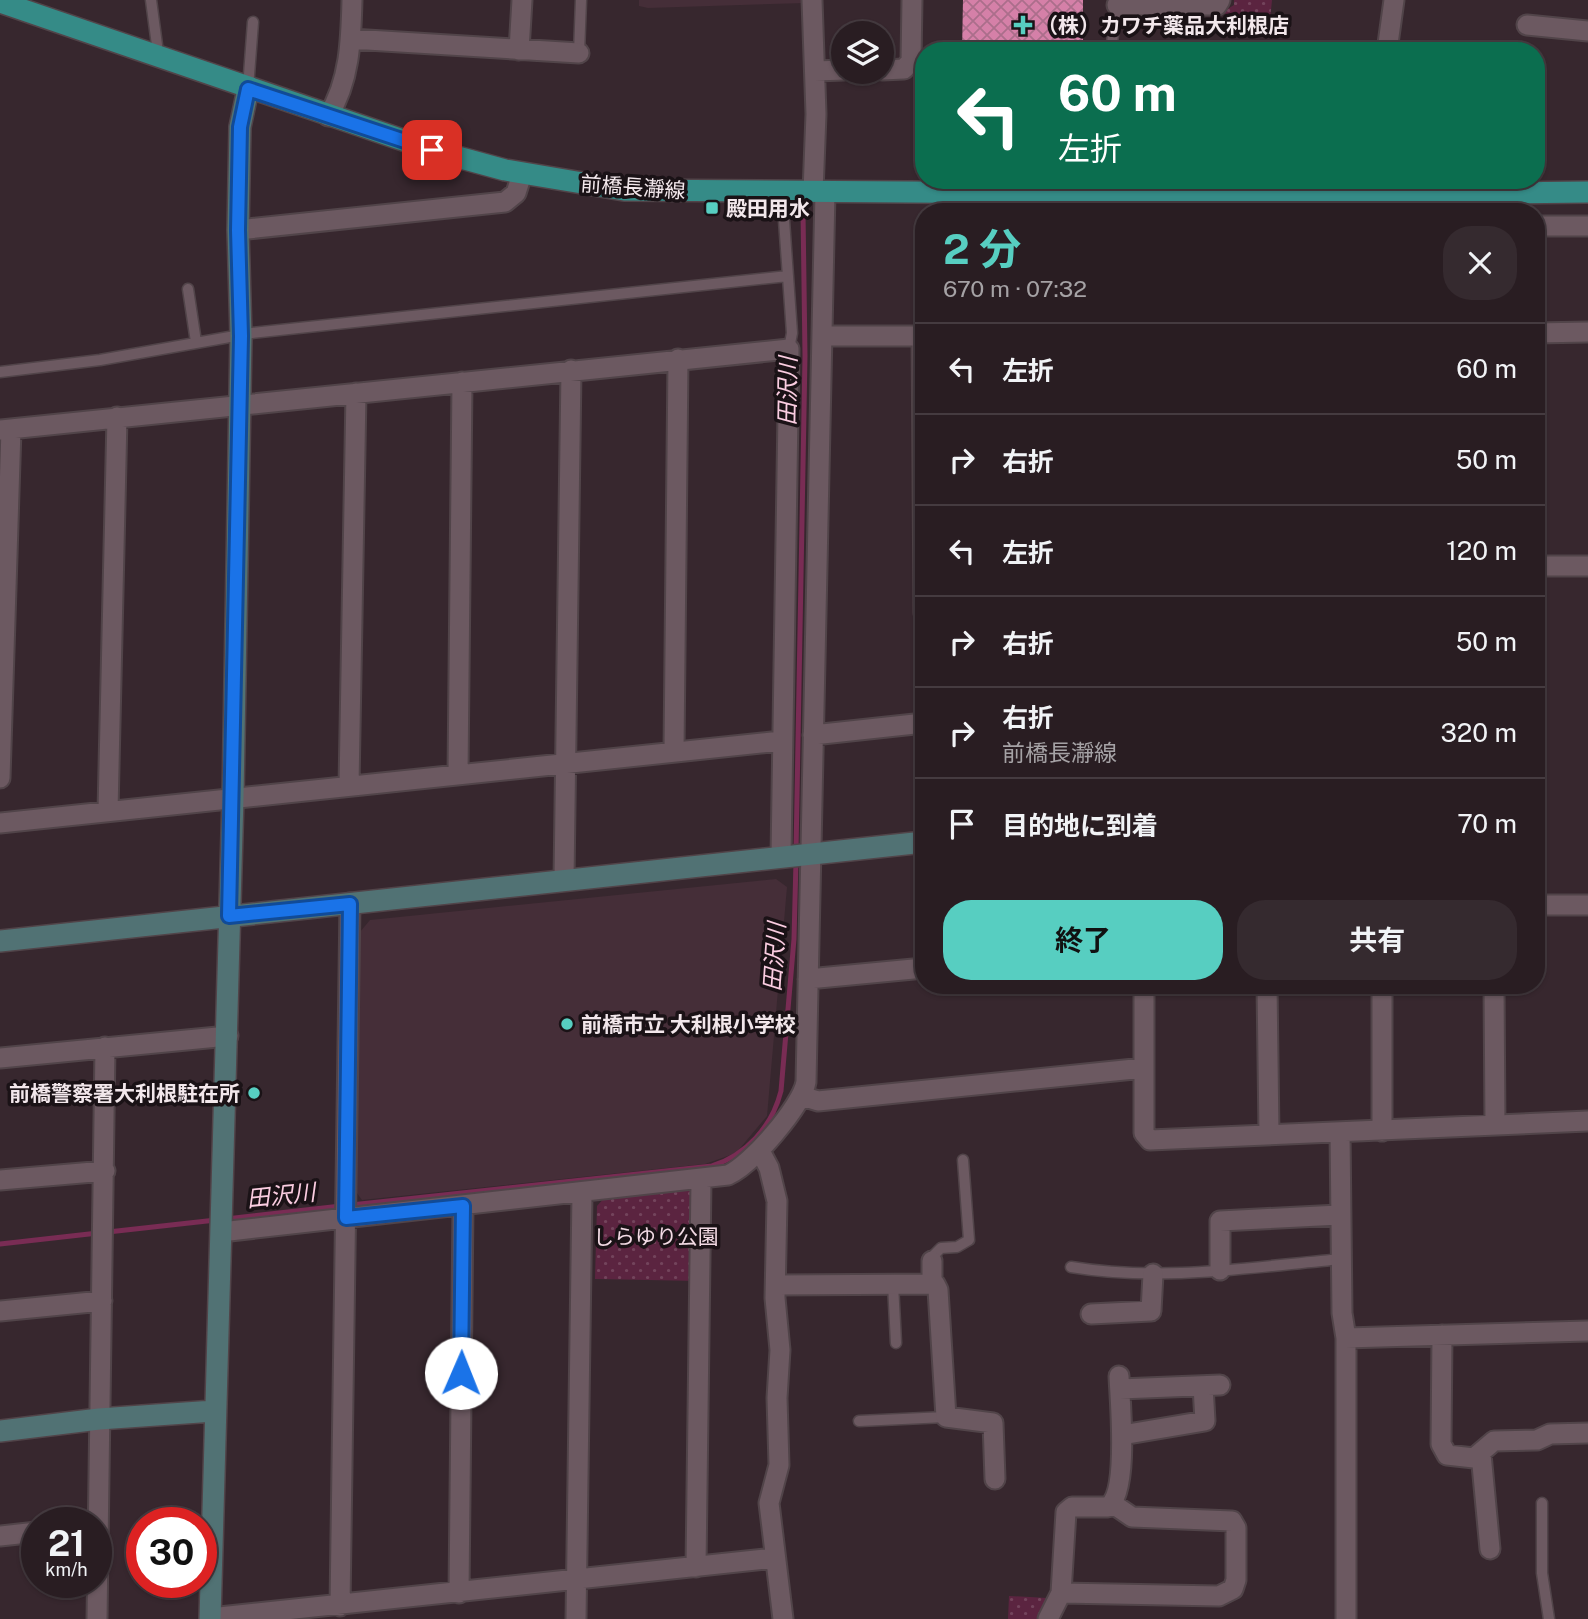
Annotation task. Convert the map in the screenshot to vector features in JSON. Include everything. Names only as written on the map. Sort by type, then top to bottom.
[{"type":"main road","name":"前橋長瀞線","points":[[0,2],[34,7],[154,56],[248,89],[432,150],[522,174],[624,190],[819,192],[988,189]]},
{"type":"main road","name":"前橋長瀞線","points":[[1105,189],[1140,203],[1588,192]]},
{"type":"street","points":[[328,116],[342,94],[351,39],[352,0]]},
{"type":"street","points":[[519,50],[522,0]]},
{"type":"street","points":[[221,1232],[701,1180],[736,1172],[760,1151],[802,1096],[806,1082],[822,336],[813,0]]},
{"type":"street","points":[[894,69],[904,69],[911,61],[912,0]]},
{"type":"street","points":[[1117,3],[1217,5],[1220,0]]},
{"type":"street","points":[[1388,42],[1394,0]]},
{"type":"street","points":[[1527,25],[1588,31]]},
{"type":"street","points":[[351,39],[579,53]]},
{"type":"street","points":[[815,71],[831,70]]},
{"type":"street","points":[[248,89],[240,127],[238,230],[241,336],[233,797],[210,1619],[775,1558]]},
{"type":"street","points":[[238,230],[505,202],[516,193],[522,174]]},
{"type":"street","points":[[1545,226],[1588,226]]},
{"type":"street","points":[[1545,333],[1588,332]]},
{"type":"street","points":[[822,336],[915,335]]},
{"type":"street","points":[[0,778],[6,429],[789,349],[780,741],[781,856]]},
{"type":"street","points":[[674,751],[678,359]]},
{"type":"street","points":[[564,880],[563,763],[571,370]]},
{"type":"street","points":[[458,774],[462,382]]},
{"type":"street","points":[[349,786],[356,393]]},
{"type":"street","points":[[108,811],[117,417]]},
{"type":"street","points":[[785,542],[817,543]]},
{"type":"street","points":[[1545,566],[1588,566]]},
{"type":"street","points":[[813,735],[915,724]]},
{"type":"street","points":[[0,822],[780,741]]},
{"type":"street","points":[[0,941],[915,843]]},
{"type":"street","points":[[340,1606],[350,904]]},
{"type":"street","points":[[1545,905],[1588,905]]},
{"type":"street","points":[[808,979],[915,969]]},
{"type":"street","points":[[1144,994],[1144,1133],[1150,1140],[1588,1121]]},
{"type":"street","points":[[1267,994],[1269,1134]]},
{"type":"street","points":[[1382,994],[1382,1131]]},
{"type":"street","points":[[1494,994],[1495,1125]]},
{"type":"street","points":[[0,1058],[228,1036]]},
{"type":"street","points":[[97,1507],[105,1047]]},
{"type":"street","points":[[802,1096],[818,1101],[1144,1068]]},
{"type":"street","points":[[1340,1132],[1339,1214],[1342,1312],[1346,1338],[1346,1619]]},
{"type":"street","points":[[760,1151],[769,1168],[777,1201],[779,1465],[769,1503],[782,1619]]},
{"type":"street","points":[[0,1180],[104,1171]]},
{"type":"street","points":[[696,1567],[701,1180]]},
{"type":"street","points":[[576,1619],[582,1193]]},
{"type":"street","points":[[459,1593],[463,1206]]},
{"type":"street","points":[[1220,1270],[1220,1221],[1339,1214]]},
{"type":"street","points":[[932,1261],[932,1283],[938,1290],[946,1417],[993,1423],[995,1479]]},
{"type":"street","points":[[1091,1314],[1151,1311],[1153,1273]]},
{"type":"street","points":[[776,1285],[932,1283]]},
{"type":"street","points":[[0,1311],[102,1301]]},
{"type":"street","points":[[1346,1338],[1588,1331]]},
{"type":"street","points":[[1443,1335],[1442,1449],[1452,1457],[1474,1458],[1494,1441],[1537,1440],[1550,1434],[1588,1433]]},
{"type":"street","points":[[1113,1504],[1122,1436],[1119,1383],[1211,1386],[1205,1422],[1122,1436]]},
{"type":"street","points":[[0,1431],[99,1419],[214,1411]]},
{"type":"street","points":[[1481,1454],[1490,1549]]},
{"type":"street","points":[[1048,1619],[1061,1593],[1066,1512],[1072,1507],[1108,1507],[1113,1504]]},
{"type":"street","points":[[1061,1593],[1219,1596],[1233,1589],[1236,1580],[1236,1541],[1232,1521],[1132,1517],[1113,1504]]},
{"type":"street","points":[[0,1536],[21,1534]]},
{"type":"street","points":[[97,1598],[97,1619]]},
{"type":"lane","points":[[151,0],[156,37],[154,56]]},
{"type":"lane","points":[[579,53],[581,0]]},
{"type":"lane","points":[[1112,42],[1117,3]]},
{"type":"lane","points":[[248,89],[253,22]]},
{"type":"lane","points":[[782,192],[792,333],[789,349]]},
{"type":"lane","points":[[0,372],[100,360],[241,336],[788,276]]},
{"type":"lane","points":[[188,289],[196,342]]},
{"type":"lane","points":[[932,1261],[941,1248],[957,1247],[969,1240],[963,1160]]},
{"type":"lane","points":[[1071,1267],[1153,1273],[1342,1259]]},
{"type":"lane","points":[[893,1284],[896,1343]]},
{"type":"lane","points":[[859,1421],[946,1417]]},
{"type":"lane","points":[[1542,1503],[1542,1573],[1549,1619]]},
{"type":"shaded area","points":[[639,0],[805,0],[805,3],[648,8],[639,6]]},
{"type":"shaded area","name":"前橋市立 大利根小学校","points":[[776,879],[787,887],[767,1116],[736,1153],[705,1164],[362,1200],[354,1189],[360,932],[370,920]]},
{"type":"green space","points":[[1234,0],[1272,0],[1270,20],[1221,13],[1234,5]]},
{"type":"green space","name":"しらゆり公園","points":[[692,1186],[701,1281],[595,1279],[597,1206],[606,1196]]},
{"type":"green space","points":[[1009,1596],[1047,1598],[1039,1619],[1008,1619]]},
{"type":"building","name":"（株）カワチ薬品大利根店","points":[[963,0],[1083,0],[1083,42],[962,42]]},
{"type":"waterway","name":"田沢川","points":[[796,852],[805,356],[803,211]]},
{"type":"waterway","name":"田沢川","points":[[351,1205],[712,1166],[736,1155],[764,1128],[781,1091],[794,939],[796,861]]},
{"type":"waterway","name":"田沢川","points":[[226,1219],[341,1206]]},
{"type":"waterway","name":"田沢川","points":[[108,1232],[216,1220]]},
{"type":"waterway","name":"田沢川","points":[[0,1244],[98,1233]]},
{"type":"place","name":"（株）カワチ薬品大利根店","points":[[1023,25]]},
{"type":"place","name":"殿田用水","points":[[712,208]]},
{"type":"place","name":"前橋市立 大利根小学校","points":[[567,1024]]},
{"type":"place","name":"前橋警察署大利根駐在所","points":[[254,1093]]},
{"type":"route","points":[[432,150],[248,89],[242,108],[238,230],[241,336],[229,916],[350,904],[346,1218],[463,1206],[461,1373]]}]
